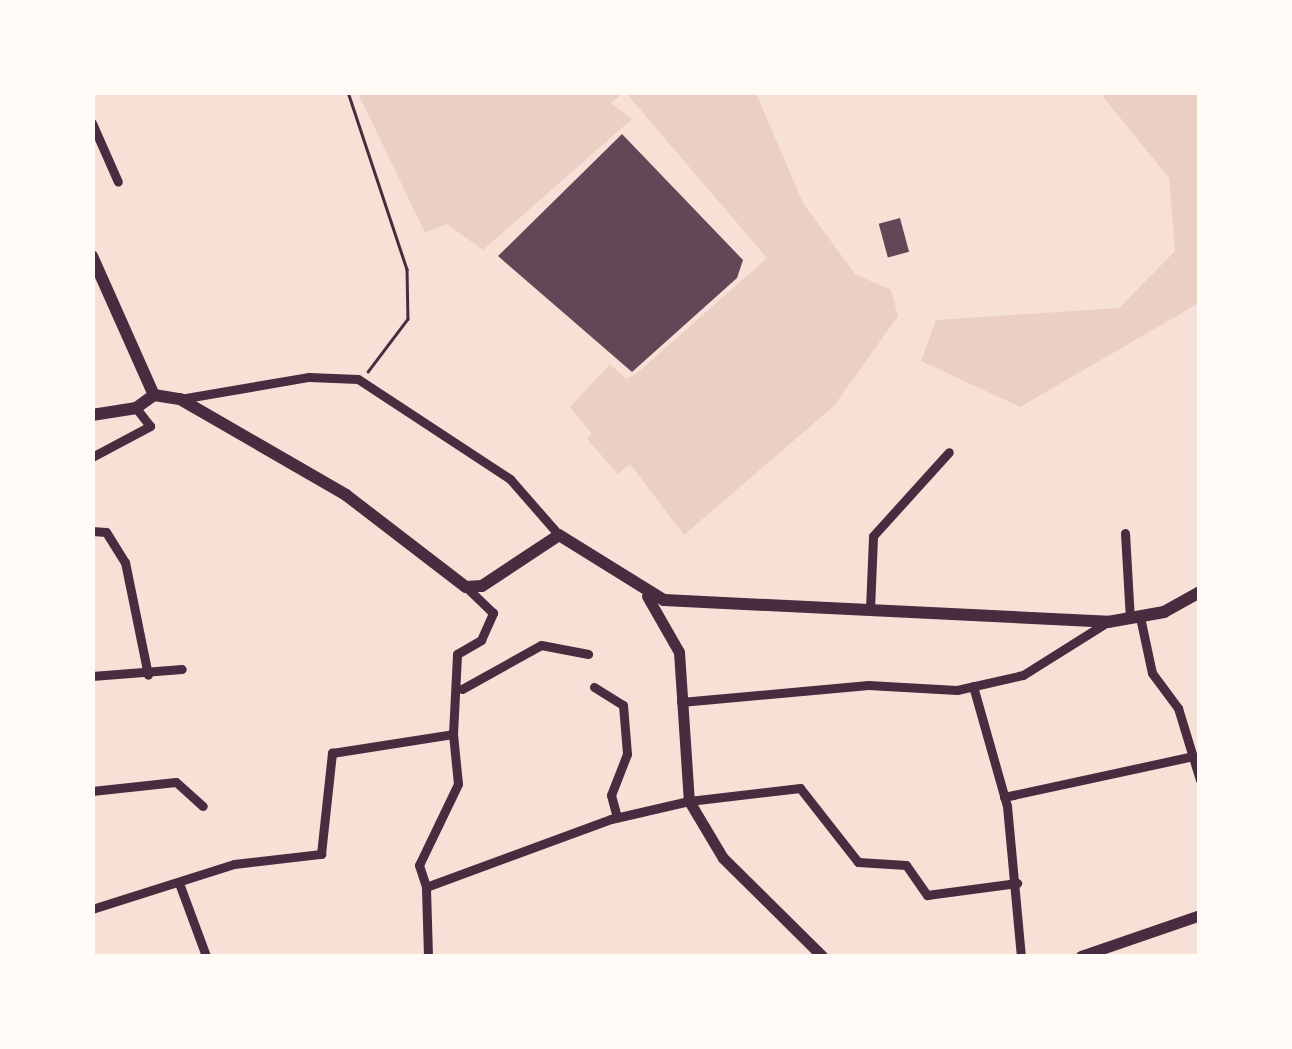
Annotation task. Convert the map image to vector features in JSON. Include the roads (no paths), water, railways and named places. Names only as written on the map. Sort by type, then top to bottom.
[{"type":"main road","points":[[92,256],[154,395]]},
{"type":"main road","points":[[92,414],[136,408],[154,395],[180,399],[346,495],[466,588],[482,586],[558,535],[585,544],[648,596],[1108,622],[1196,600]]},
{"type":"street","points":[[92,124],[118,182]]},
{"type":"street","points":[[180,399],[309,377],[358,379],[510,479],[558,535]]},
{"type":"street","points":[[92,457],[150,426],[136,408]]},
{"type":"street","points":[[870,610],[873,536],[950,452]]},
{"type":"street","points":[[92,531],[106,532],[125,562],[148,675]]},
{"type":"street","points":[[1125,533],[1135,618],[1152,673],[1178,708],[1200,780]]},
{"type":"street","points":[[428,956],[426,887],[420,865],[458,784],[453,734],[462,690],[458,654],[481,640],[493,612],[466,588]]},
{"type":"street","points":[[648,596],[679,652],[690,802],[722,858],[822,956]]},
{"type":"street","points":[[682,702],[868,685],[973,686],[1022,675],[1108,622]]},
{"type":"street","points":[[462,690],[541,645],[588,654]]},
{"type":"street","points":[[92,676],[148,675],[182,669]]},
{"type":"street","points":[[594,686],[622,705],[627,754],[611,795],[617,818]]},
{"type":"street","points":[[973,686],[1004,797],[1017,883],[1021,956]]},
{"type":"street","points":[[92,909],[178,883],[321,854],[332,752],[453,734]]},
{"type":"street","points":[[1004,797],[1193,756]]},
{"type":"street","points":[[92,791],[176,782],[203,806]]},
{"type":"street","points":[[426,887],[617,818],[690,802],[800,788],[858,862],[906,865],[927,895],[1017,883]]},
{"type":"street","points":[[178,883],[206,956]]},
{"type":"street","points":[[1081,956],[1200,915]]}]
